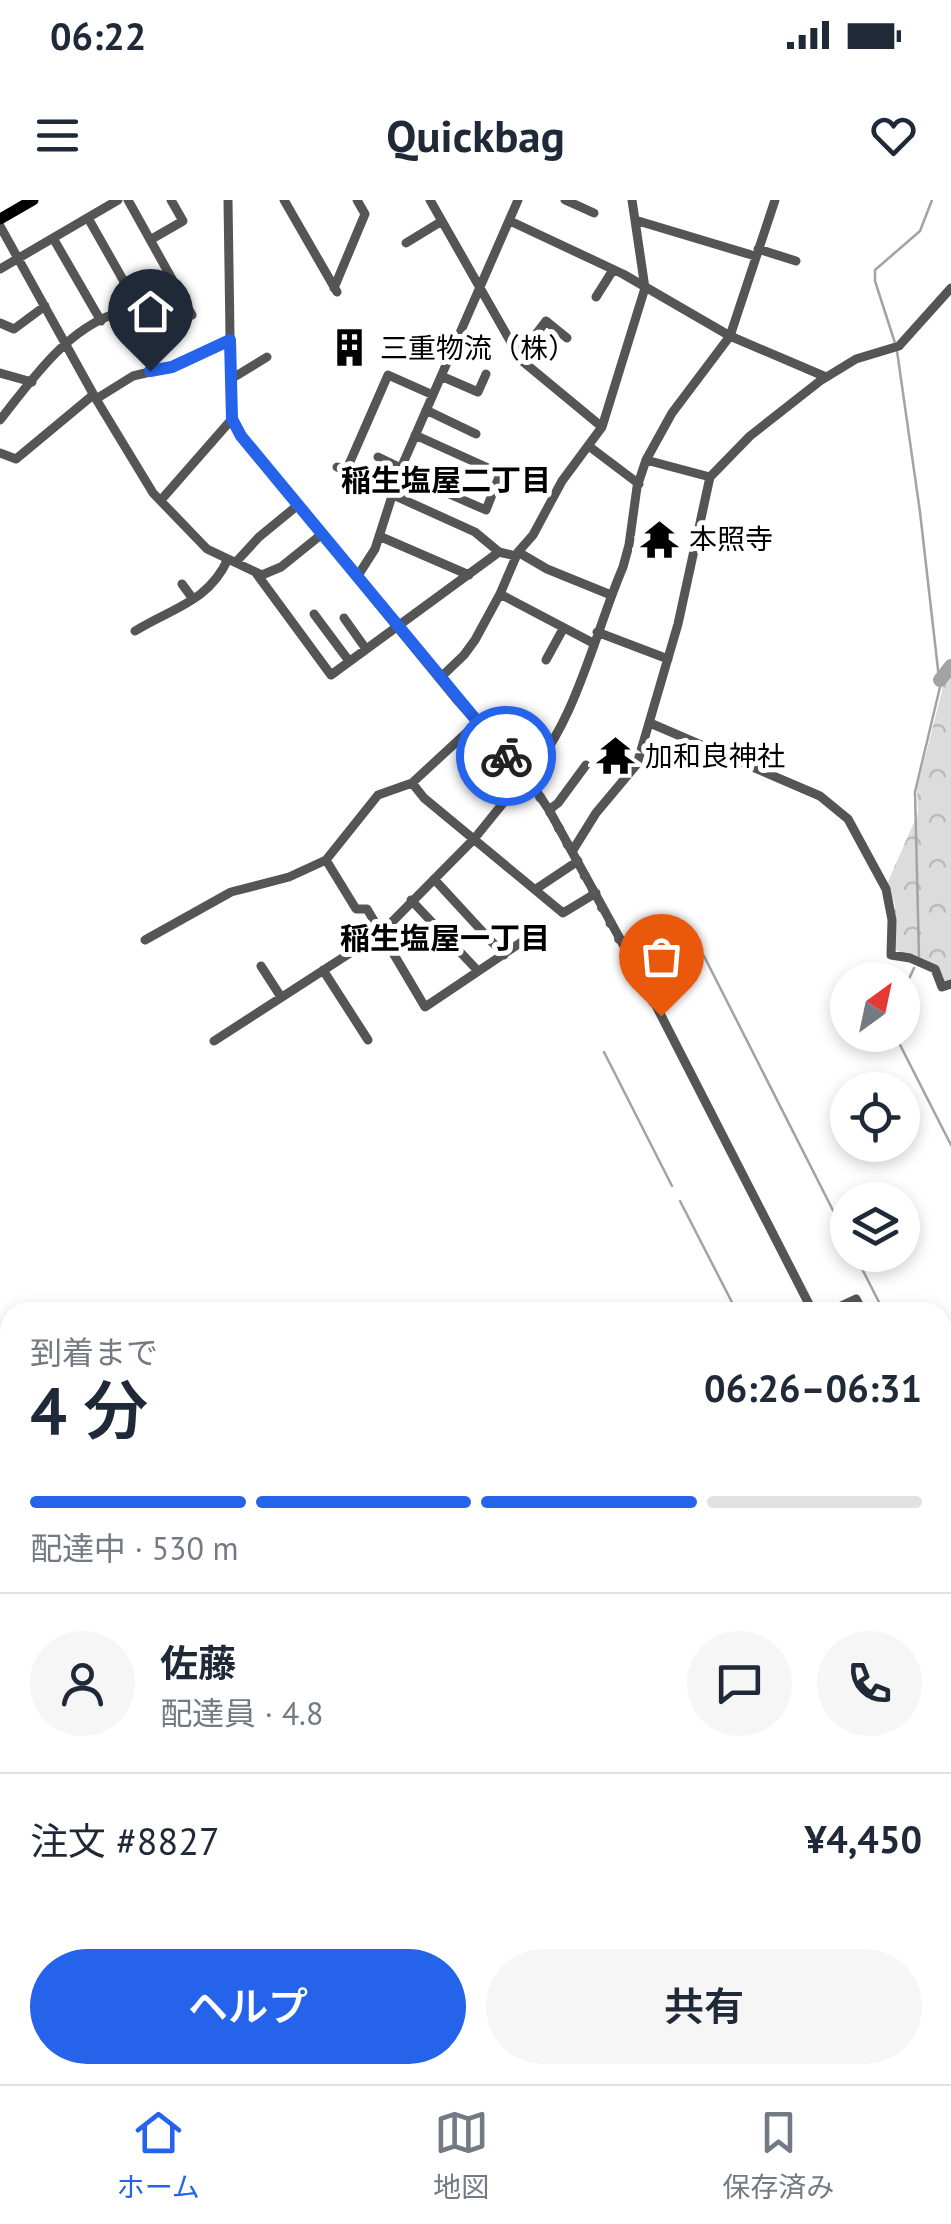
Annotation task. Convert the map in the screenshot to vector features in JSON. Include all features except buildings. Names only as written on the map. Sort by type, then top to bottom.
[{"type":"main road","points":[[0,222],[27,202]]},
{"type":"street","points":[[0,269],[118,200]]},
{"type":"street","points":[[2,415],[66,342],[100,322],[119,312],[192,314],[128,200]]},
{"type":"street","points":[[150,240],[183,221],[171,200]]},
{"type":"street","points":[[228,200],[232,419],[241,436],[476,722],[526,776],[549,810],[596,893],[807,1302]]},
{"type":"street","points":[[284,200],[336,290],[365,214],[357,200]]},
{"type":"street","points":[[430,200],[527,366],[602,427]]},
{"type":"street","points":[[357,577],[372,555],[400,470],[517,200]]},
{"type":"street","points":[[565,200],[594,213]]},
{"type":"street","points":[[440,678],[464,655],[500,594],[517,554],[533,535],[562,481],[602,427],[645,288],[632,200]]},
{"type":"street","points":[[214,1041],[382,933],[536,767],[559,726],[629,545],[638,484],[646,460],[672,413],[730,336],[775,200]]},
{"type":"street","points":[[88,218],[144,315]]},
{"type":"street","points":[[635,220],[796,261]]},
{"type":"street","points":[[406,243],[442,221]]},
{"type":"street","points":[[510,221],[612,270],[730,336],[826,377]]},
{"type":"street","points":[[0,222],[134,466],[198,542],[262,575],[281,567],[322,534]]},
{"type":"street","points":[[54,238],[100,322]]},
{"type":"street","points":[[596,297],[612,270]]},
{"type":"street","points":[[573,850],[596,813],[637,764],[668,659],[710,477],[750,436],[826,377],[856,359],[895,347],[951,288]]},
{"type":"street","points":[[0,324],[14,329],[45,306]]},
{"type":"street","points":[[517,352],[528,346],[546,321],[567,338]]},
{"type":"street","points":[[0,452],[16,458],[94,397],[133,376],[172,367],[230,340]]},
{"type":"street","points":[[230,379],[266,357]]},
{"type":"street","points":[[0,372],[32,382]]},
{"type":"street","points":[[441,376],[478,392],[486,374]]},
{"type":"street","points":[[432,395],[388,376],[342,469],[476,532],[499,552],[517,554],[611,595]]},
{"type":"street","points":[[426,410],[476,434]]},
{"type":"street","points":[[161,500],[232,419]]},
{"type":"street","points":[[378,458],[486,510],[496,472],[415,435]]},
{"type":"street","points":[[590,448],[638,484]]},
{"type":"street","points":[[646,460],[710,477]]},
{"type":"street","points":[[135,631],[200,598],[232,561],[298,505]]},
{"type":"street","points":[[379,536],[469,575]]},
{"type":"street","points":[[256,573],[330,675],[499,552]]},
{"type":"street","points":[[182,584],[193,599]]},
{"type":"street","points":[[500,594],[593,643]]},
{"type":"street","points":[[314,614],[349,661]]},
{"type":"street","points":[[344,618],[366,649]]},
{"type":"street","points":[[546,660],[564,628]]},
{"type":"street","points":[[597,632],[668,659]]},
{"type":"street","points":[[145,940],[231,892],[289,877],[326,860],[378,795],[412,783],[476,722]]},
{"type":"street","points":[[650,723],[820,796],[840,810],[888,895],[891,956],[910,958],[935,969],[942,987],[951,984]]},
{"type":"street","points":[[549,810],[586,765]]},
{"type":"street","points":[[412,783],[424,798],[563,913],[596,893]]},
{"type":"street","points":[[326,860],[356,908],[366,909],[425,1007],[535,932]]},
{"type":"street","points":[[536,889],[578,861]]},
{"type":"street","points":[[434,879],[504,954]]},
{"type":"street","points":[[411,900],[478,971]]},
{"type":"street","points":[[261,966],[281,997]]},
{"type":"street","points":[[322,970],[368,1040]]},
{"type":"green space","points":[[951,669],[951,982],[945,984],[935,966],[895,950],[895,904],[887,884],[918,813],[917,789],[942,680]]},
{"type":"waterway","points":[[895,343],[875,270],[920,231],[932,200]]},
{"type":"waterway","points":[[897,351],[940,687],[915,792],[919,956]]},
{"type":"waterway","points":[[940,680],[951,666]]},
{"type":"waterway","points":[[704,956],[830,1204]]},
{"type":"waterway","points":[[604,1052],[672,1186]]},
{"type":"waterway","points":[[904,1052],[951,1145]]},
{"type":"waterway","points":[[680,1201],[732,1302]]},
{"type":"waterway","points":[[864,1272],[879,1302]]},
{"type":"way so far","points":[[506,756],[528,780],[573,850],[661,1016]]},
{"type":"place","name":"三重物流（株）","points":[[350,348]]},
{"type":"place","name":"本照寺","points":[[659,539]]},
{"type":"place","name":"加和良神社","points":[[615,756]]},
{"type":"district","name":"稲生塩屋二丁目","points":[[446,481]]},
{"type":"district","name":"稲生塩屋一丁目","points":[[445,939]]},
{"type":"route","points":[[150,371],[172,367],[230,340],[232,419],[241,436],[506,756]]}]
